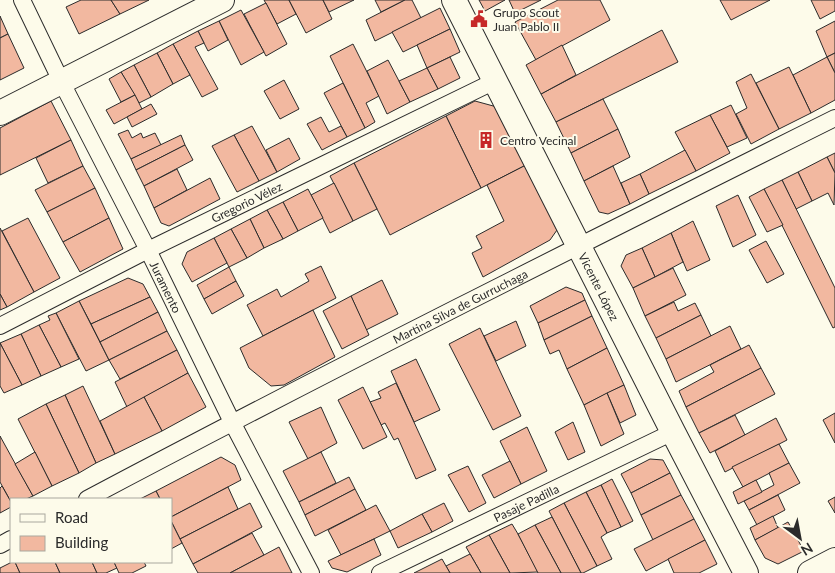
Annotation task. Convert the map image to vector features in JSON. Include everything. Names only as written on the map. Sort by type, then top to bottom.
[{"type":"street","name":"Juramento","points":[[22,0],[60,81],[148,250],[232,422],[311,573]]},
{"type":"street","points":[[0,113],[222,0]]},
{"type":"street","name":"Vicente López","points":[[454,0],[580,245],[672,432],[746,573]]},
{"type":"street","name":"Gregorio Vélez","points":[[0,326],[148,250],[495,80]]},
{"type":"street","name":"Martina Silva de Gurruchaga","points":[[89,498],[232,422],[835,118]]},
{"type":"street","name":"Pasaje Padilla","points":[[380,573],[672,432]]},
{"type":"street","points":[[810,573],[835,560]]},
{"type":"building","points":[[81,0],[111,0],[120,14],[79,34],[66,7]]},
{"type":"building","points":[[111,0],[149,0],[120,14]]},
{"type":"building","points":[[264,0],[289,0],[296,14],[277,24]]},
{"type":"building","points":[[289,0],[323,0],[332,19],[306,33]]},
{"type":"building","points":[[323,0],[354,0],[329,12]]},
{"type":"building","points":[[375,0],[405,0],[381,12]]},
{"type":"building","points":[[405,0],[412,0],[421,18],[375,41],[366,20]]},
{"type":"building","points":[[479,0],[505,0],[485,11]]},
{"type":"building","points":[[509,0],[541,0],[515,13]]},
{"type":"building","points":[[558,0],[600,0],[610,20],[536,60],[515,22]]},
{"type":"building","points":[[720,0],[770,0],[731,20]]},
{"type":"building","points":[[811,0],[835,0],[835,11],[820,19]]},
{"type":"building","points":[[266,3],[287,44],[266,56],[244,14]]},
{"type":"building","points":[[440,8],[450,29],[403,52],[392,32]]},
{"type":"building","points":[[241,10],[264,52],[241,65],[219,21]]},
{"type":"building","points":[[0,16],[8,34],[0,38]]},
{"type":"building","points":[[219,21],[228,40],[208,51],[198,31]]},
{"type":"building","points":[[835,21],[835,53],[827,57],[816,31]]},
{"type":"building","points":[[450,29],[460,52],[427,68],[417,45]]},
{"type":"building","points":[[662,30],[678,62],[556,122],[541,94]]},
{"type":"building","points":[[198,31],[204,43],[195,47],[218,89],[202,97],[173,44]]},
{"type":"building","points":[[8,34],[24,68],[0,80],[0,38]]},
{"type":"building","points":[[173,44],[190,75],[173,84],[157,53]]},
{"type":"building","points":[[353,44],[379,96],[366,103],[375,122],[365,128],[330,56]]},
{"type":"building","points":[[562,45],[576,75],[541,94],[526,65]]},
{"type":"building","points":[[157,53],[173,84],[151,97],[134,65]]},
{"type":"building","points":[[835,53],[835,73],[827,57]]},
{"type":"building","points":[[450,57],[460,78],[438,89],[427,68]]},
{"type":"building","points":[[827,57],[835,73],[835,100],[811,113],[793,75]]},
{"type":"building","points":[[388,60],[410,102],[387,114],[367,71]]},
{"type":"building","points":[[134,65],[151,97],[139,103],[121,72]]},
{"type":"building","points":[[789,67],[811,113],[779,129],[756,83]]},
{"type":"building","points":[[427,68],[438,89],[410,102],[399,81]]},
{"type":"building","points":[[121,72],[135,95],[121,102],[109,79]]},
{"type":"building","points":[[751,74],[779,129],[751,144],[736,114],[747,108],[736,82]]},
{"type":"building","points":[[284,80],[299,109],[280,119],[264,91]]},
{"type":"building","points":[[343,83],[365,128],[347,137],[324,93]]},
{"type":"building","points":[[135,95],[142,109],[114,124],[106,110]]},
{"type":"building","points":[[603,99],[618,129],[571,153],[556,122]]},
{"type":"building","points":[[51,101],[71,140],[0,175],[0,128]]},
{"type":"building","name":"Centro Vecinal","points":[[475,101],[497,107],[526,165],[481,188],[446,116]]},
{"type":"building","points":[[151,104],[157,114],[132,127],[127,117]]},
{"type":"building","points":[[731,105],[747,138],[727,147],[710,115]]},
{"type":"building","points":[[710,115],[730,153],[696,171],[675,132]]},
{"type":"building","points":[[446,116],[481,188],[390,235],[354,163]]},
{"type":"building","points":[[321,117],[329,132],[341,126],[347,137],[322,150],[307,124]]},
{"type":"building","points":[[252,126],[277,172],[259,181],[234,135]]},
{"type":"building","points":[[618,129],[630,157],[584,181],[571,153]]},
{"type":"building","points":[[128,130],[132,138],[141,133],[143,138],[155,133],[161,145],[131,159],[118,134]]},
{"type":"building","points":[[181,135],[185,145],[136,170],[131,159]]},
{"type":"building","points":[[234,135],[259,181],[237,192],[212,146]]},
{"type":"building","points":[[289,138],[300,159],[277,172],[266,150]]},
{"type":"building","points":[[71,140],[83,166],[48,183],[36,158]]},
{"type":"building","points":[[185,145],[193,160],[144,186],[136,170]]},
{"type":"building","points":[[685,150],[696,171],[649,194],[640,174]]},
{"type":"building","points":[[835,153],[835,173],[827,157]]},
{"type":"building","points":[[827,157],[835,173],[834,205],[828,193],[812,201],[798,172]]},
{"type":"building","points":[[354,163],[377,209],[353,221],[330,176]]},
{"type":"building","points":[[526,165],[557,230],[550,240],[483,277],[472,253],[482,248],[476,236],[504,221],[487,185]]},
{"type":"building","points":[[83,166],[95,188],[47,212],[35,190]]},
{"type":"building","points":[[613,166],[630,204],[608,214],[599,212],[584,181]]},
{"type":"building","points":[[177,169],[187,190],[154,208],[144,186]]},
{"type":"building","points":[[798,172],[812,201],[796,209],[782,180]]},
{"type":"building","points":[[640,174],[649,194],[630,204],[621,183]]},
{"type":"building","points":[[210,178],[220,199],[169,226],[161,223],[154,208]]},
{"type":"building","points":[[782,180],[835,288],[835,327],[833,328],[764,189]]},
{"type":"building","points":[[334,183],[353,221],[330,233],[311,195]]},
{"type":"building","points":[[95,188],[109,218],[63,242],[47,212]]},
{"type":"building","points":[[308,189],[323,218],[298,231],[283,202]]},
{"type":"building","points":[[764,189],[783,225],[767,232],[749,197]]},
{"type":"building","points":[[738,195],[756,235],[733,247],[716,206]]},
{"type":"building","points":[[283,202],[298,231],[283,239],[267,210]]},
{"type":"building","points":[[267,210],[283,239],[264,248],[250,219]]},
{"type":"building","points":[[28,218],[60,278],[34,292],[2,231]]},
{"type":"building","points":[[109,218],[123,249],[80,272],[63,242]]},
{"type":"building","points":[[250,219],[264,248],[247,258],[231,229]]},
{"type":"building","points":[[693,221],[710,260],[687,271],[671,233]]},
{"type":"building","points":[[0,228],[34,292],[7,307],[0,294]]},
{"type":"building","points":[[231,229],[247,258],[229,267],[214,238]]},
{"type":"building","points":[[671,233],[683,262],[655,277],[642,248]]},
{"type":"building","points":[[214,238],[227,263],[192,282],[182,264],[187,252]]},
{"type":"building","points":[[766,241],[784,274],[767,283],[749,250]]},
{"type":"building","points":[[642,248],[655,277],[633,288],[621,266],[626,255]]},
{"type":"building","points":[[321,266],[336,298],[263,336],[247,305],[277,289],[281,297],[309,281],[305,274]]},
{"type":"building","points":[[229,267],[236,281],[204,299],[197,285]]},
{"type":"building","points":[[673,268],[686,295],[645,316],[633,288]]},
{"type":"building","points":[[128,278],[143,284],[150,297],[91,324],[79,301]]},
{"type":"building","points":[[382,280],[398,314],[366,330],[351,296]]},
{"type":"building","points":[[236,281],[244,296],[212,314],[204,299]]},
{"type":"building","points":[[566,287],[582,293],[585,300],[538,323],[530,306]]},
{"type":"building","points":[[0,294],[7,307],[0,310]]},
{"type":"building","points":[[351,296],[369,335],[342,349],[323,311]]},
{"type":"building","points":[[150,297],[158,312],[100,342],[91,324]]},
{"type":"building","points":[[585,300],[592,316],[544,340],[538,323]]},
{"type":"building","points":[[79,301],[109,360],[86,371],[56,313]]},
{"type":"building","points":[[674,302],[678,311],[695,303],[701,315],[656,338],[645,316]]},
{"type":"building","points":[[313,310],[335,357],[284,385],[271,386],[249,368],[240,348]]},
{"type":"building","points":[[158,312],[167,331],[109,360],[100,342]]},
{"type":"building","points":[[56,313],[79,359],[61,367],[39,325],[50,320],[48,316]]},
{"type":"building","points":[[701,315],[711,336],[666,359],[656,338]]},
{"type":"building","points":[[592,316],[607,348],[567,369],[559,350],[550,354],[544,340]]},
{"type":"building","points":[[516,321],[526,346],[496,361],[484,336]]},
{"type":"building","points":[[39,325],[61,367],[41,376],[21,334]]},
{"type":"building","points":[[730,326],[741,349],[676,382],[666,359]]},
{"type":"building","points":[[480,328],[521,416],[493,430],[449,344]]},
{"type":"building","points":[[167,331],[177,350],[120,379],[109,360]]},
{"type":"building","points":[[21,334],[41,376],[22,385],[0,343]]},
{"type":"building","points":[[0,343],[22,385],[4,393],[0,386]]},
{"type":"building","points":[[749,345],[761,368],[686,407],[679,391],[714,372],[710,365]]},
{"type":"building","points":[[607,348],[624,385],[584,405],[567,369]]},
{"type":"building","points":[[177,350],[188,373],[127,407],[115,382]]},
{"type":"building","points":[[416,359],[440,410],[414,422],[391,371]]},
{"type":"building","points":[[761,368],[775,394],[699,433],[686,407]]},
{"type":"building","points":[[188,373],[206,407],[162,431],[144,397]]},
{"type":"building","points":[[396,383],[436,470],[416,479],[398,438],[394,440],[385,423],[381,425],[370,402],[381,398],[378,392]]},
{"type":"building","points":[[624,385],[636,415],[620,423],[607,393]]},
{"type":"building","points":[[83,386],[115,454],[96,463],[65,395]]},
{"type":"building","points":[[363,387],[387,437],[363,449],[338,400]]},
{"type":"building","points":[[607,393],[624,434],[601,446],[584,405]]},
{"type":"building","points":[[65,395],[96,463],[79,473],[46,404]]},
{"type":"building","points":[[144,397],[162,431],[115,454],[100,421]]},
{"type":"building","points":[[46,404],[79,473],[52,486],[18,419]]},
{"type":"building","points":[[321,407],[337,443],[308,459],[289,422]]},
{"type":"building","points":[[835,413],[835,443],[823,420]]},
{"type":"building","points":[[735,415],[745,435],[710,453],[699,433]]},
{"type":"building","points":[[776,418],[787,440],[725,472],[715,451]]},
{"type":"building","points":[[573,422],[585,452],[568,460],[555,432]]},
{"type":"building","points":[[527,427],[547,471],[521,484],[500,441]]},
{"type":"building","points":[[0,436],[33,496],[28,498],[10,498],[10,500],[0,482]]},
{"type":"building","points":[[779,444],[789,463],[743,487],[732,467]]},
{"type":"building","points":[[35,452],[52,486],[33,496],[15,464]]},
{"type":"building","points":[[321,452],[336,483],[299,502],[283,471]]},
{"type":"building","points":[[221,457],[235,465],[241,480],[172,516],[172,498],[160,498],[156,491]]},
{"type":"building","points":[[650,459],[663,460],[670,473],[631,493],[621,474]]},
{"type":"building","points":[[510,461],[521,484],[494,498],[482,475]]},
{"type":"building","points":[[789,463],[800,483],[749,510],[744,501],[774,485],[769,473]]},
{"type":"building","points":[[468,466],[486,503],[469,512],[448,475]]},
{"type":"building","points":[[670,473],[681,495],[641,515],[631,493]]},
{"type":"building","points":[[349,477],[355,489],[305,515],[299,502]]},
{"type":"building","points":[[612,479],[633,521],[621,527],[601,485]]},
{"type":"building","points":[[756,480],[762,492],[738,504],[733,492]]},
{"type":"building","points":[[601,485],[621,527],[607,533],[586,492]]},
{"type":"building","points":[[2,486],[10,500],[10,508],[0,513],[0,488]]},
{"type":"building","points":[[228,487],[238,509],[180,539],[172,523],[172,516]]},
{"type":"building","points":[[355,489],[366,510],[315,536],[305,515]]},
{"type":"building","points":[[156,491],[160,498],[142,498]]},
{"type":"building","points":[[586,492],[607,533],[601,537],[612,559],[597,566],[564,503]]},
{"type":"building","points":[[681,495],[694,519],[653,540],[641,515]]},
{"type":"building","points":[[778,495],[785,510],[757,525],[749,510]]},
{"type":"building","points":[[835,497],[835,513],[828,501]]},
{"type":"building","points":[[250,503],[262,527],[193,564],[180,539]]},
{"type":"building","points":[[444,503],[453,521],[432,532],[422,514]]},
{"type":"building","points":[[564,503],[597,566],[583,573],[581,573],[549,511]]},
{"type":"building","points":[[376,505],[390,531],[341,555],[328,530]]},
{"type":"building","points":[[422,514],[432,532],[398,548],[390,531]]},
{"type":"building","points":[[773,516],[778,528],[755,540],[750,528]]},
{"type":"building","points":[[552,517],[581,573],[561,573],[535,525]]},
{"type":"building","points":[[694,519],[705,540],[646,571],[634,549]]},
{"type":"building","points":[[788,522],[804,551],[778,564],[765,558],[755,540]]},
{"type":"building","points":[[172,523],[182,543],[172,548]]},
{"type":"building","points":[[512,524],[538,572],[510,573],[489,535]]},
{"type":"building","points":[[535,525],[561,573],[538,573],[518,534]]},
{"type":"building","points":[[252,533],[264,555],[230,573],[198,573],[193,564]]},
{"type":"building","points":[[489,535],[510,573],[481,573],[466,547]]},
{"type":"building","points":[[374,539],[381,555],[347,572],[332,568],[328,561]]},
{"type":"building","points":[[705,540],[717,564],[699,573],[674,573],[668,559]]},
{"type":"building","points":[[279,547],[292,573],[230,573],[264,555]]},
{"type":"building","points":[[470,554],[481,573],[450,573],[446,566]]},
{"type":"building","points":[[442,559],[450,573],[414,573]]},
{"type":"building","points":[[10,563],[15,563],[20,573],[0,573],[0,568]]},
{"type":"building","points":[[15,563],[55,563],[60,573],[20,573]]},
{"type":"building","points":[[55,563],[92,563],[97,573],[60,573]]},
{"type":"building","points":[[92,563],[114,563],[117,568],[106,573],[97,573]]},
{"type":"building","points":[[114,563],[144,563],[146,566],[132,573],[119,573]]},
{"type":"place","name":"Grupo Scout Juan Pablo II","points":[[479,19]]},
{"type":"place","name":"Centro Vecinal","points":[[486,140]]}]
